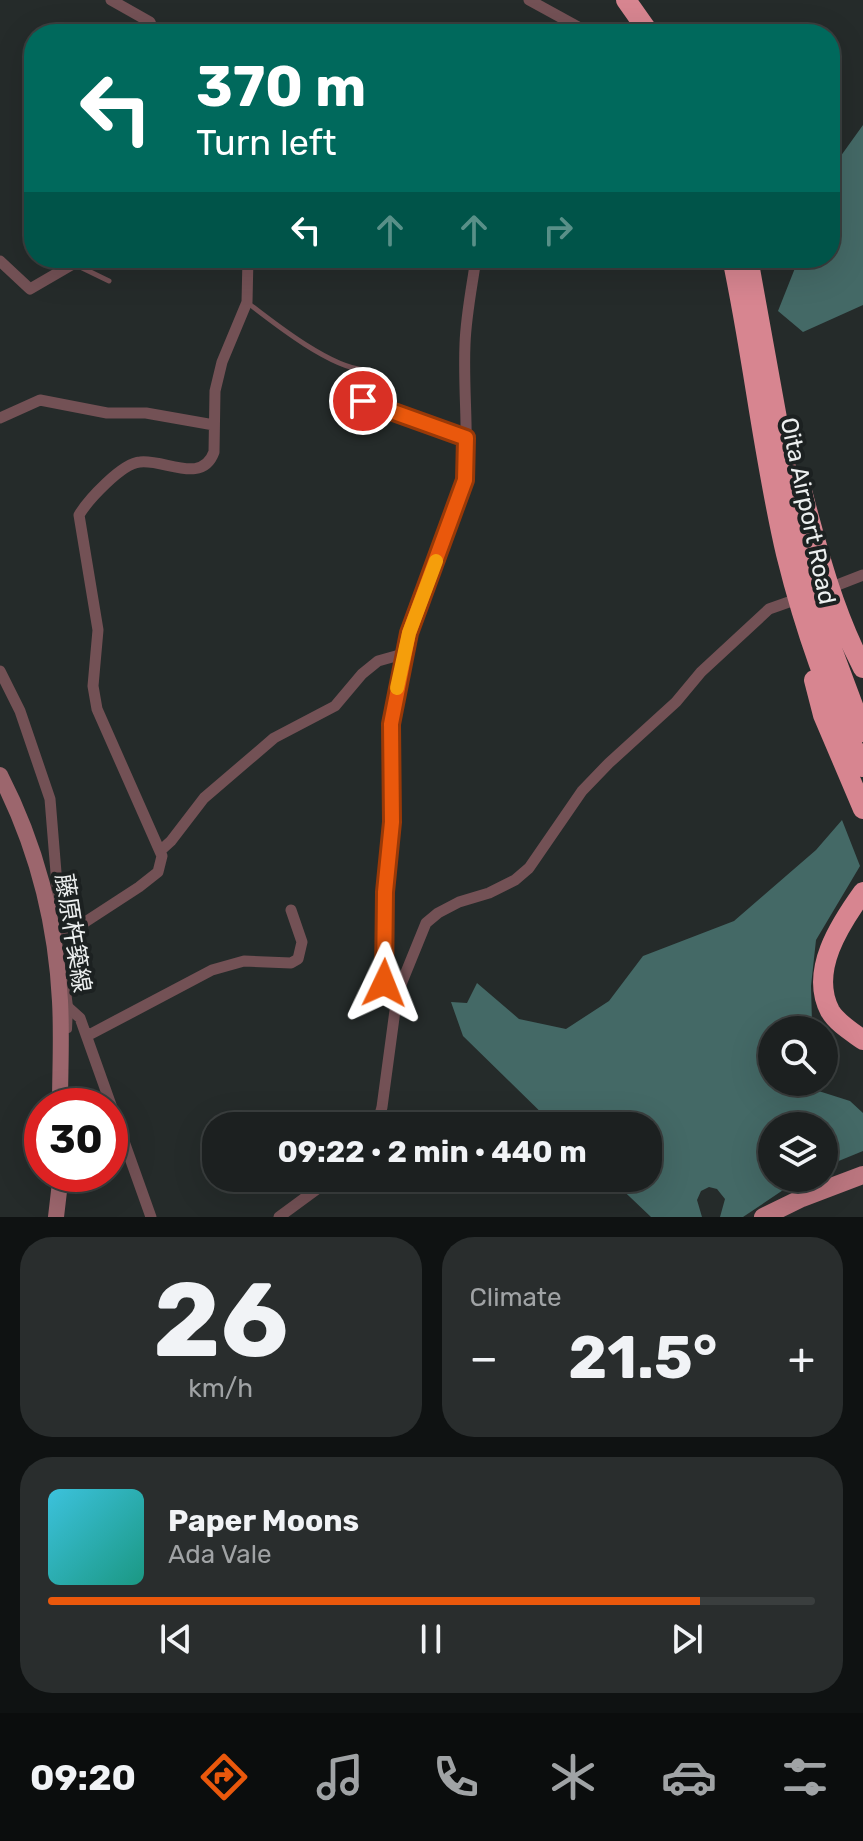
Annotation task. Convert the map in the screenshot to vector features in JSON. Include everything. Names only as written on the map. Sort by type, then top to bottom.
[{"type":"highway","points":[[611,0],[628,24]]},
{"type":"highway","points":[[626,0],[643,24]]},
{"type":"highway","name":"Oita Airport Road","points":[[734,268],[749,336],[767,458],[786,553],[824,676],[862,766]]},
{"type":"highway","name":"Oita Airport Road","points":[[750,268],[799,540],[823,625],[863,732]]},
{"type":"highway","points":[[766,355],[820,561],[863,668]]},
{"type":"highway","points":[[767,458],[784,578],[823,715],[863,809]]},
{"type":"highway","points":[[863,892],[836,935],[822,980],[831,1012],[863,1040]]},
{"type":"highway","points":[[863,903],[840,945],[833,970],[833,987],[842,1010],[863,1025]]},
{"type":"main road","name":"藤原杵築線","points":[[0,775],[39,871],[65,1004],[63,1088]]},
{"type":"main road","points":[[763,1217],[802,1198],[863,1175]]},
{"type":"main road","points":[[59,1217],[61,1192]]},
{"type":"street","points":[[111,0],[151,24]]},
{"type":"street","points":[[529,0],[573,24]]},
{"type":"street","points":[[0,261],[30,289],[64,268]]},
{"type":"street","points":[[54,950],[158,872],[162,856],[97,709],[93,686],[98,630],[79,515],[125,467],[138,461],[188,469],[203,468],[210,462],[214,452],[215,391],[222,362],[247,302],[248,268]]},
{"type":"street","points":[[396,1003],[388,996],[384,983],[385,892],[392,822],[391,724],[403,654],[465,480],[465,346],[474,268]]},
{"type":"street","points":[[0,418],[40,400],[107,413],[146,413],[214,425]]},
{"type":"street","points":[[381,1112],[396,1003],[426,923],[459,902],[489,893],[515,880],[529,868],[582,791],[769,609],[863,575]]},
{"type":"street","points":[[160,851],[204,798],[274,738],[335,706],[362,674],[378,661],[403,654]]},
{"type":"street","points":[[0,671],[20,711],[50,799],[58,897],[48,917]]},
{"type":"street","points":[[87,1036],[212,970],[244,961],[291,963],[298,959],[302,942],[291,910]]},
{"type":"street","points":[[65,1004],[80,1018],[151,1217]]},
{"type":"street","points":[[279,1217],[313,1192]]},
{"type":"lane","points":[[87,268],[109,281]]},
{"type":"lane","points":[[247,302],[275,325],[316,351],[358,370],[365,370]]},
{"type":"lane","points":[[363,401],[466,438]]},
{"type":"water","points":[[863,125],[863,305],[803,332],[778,311],[795,268],[840,268],[840,157]]},
{"type":"water","points":[[842,820],[860,866],[816,940],[811,986],[812,1016],[758,1016],[758,1096],[834,1096],[850,1101],[863,1113],[863,1151],[838,1161],[838,1112],[758,1112],[758,1192],[780,1192],[743,1217],[720,1217],[725,1199],[717,1189],[709,1187],[701,1191],[697,1200],[702,1217],[651,1217],[625,1192],[662,1192],[662,1112],[541,1112],[463,1036],[451,1002],[467,1003],[477,983],[519,1019],[566,1029],[609,1001],[643,956],[734,921],[816,850]]},
{"type":"slow traffic","points":[[397,688],[409,633],[436,561]]},
{"type":"route","points":[[363,401],[466,438],[467,458],[465,480],[403,654],[391,724],[392,822],[385,892],[384,983]]}]
